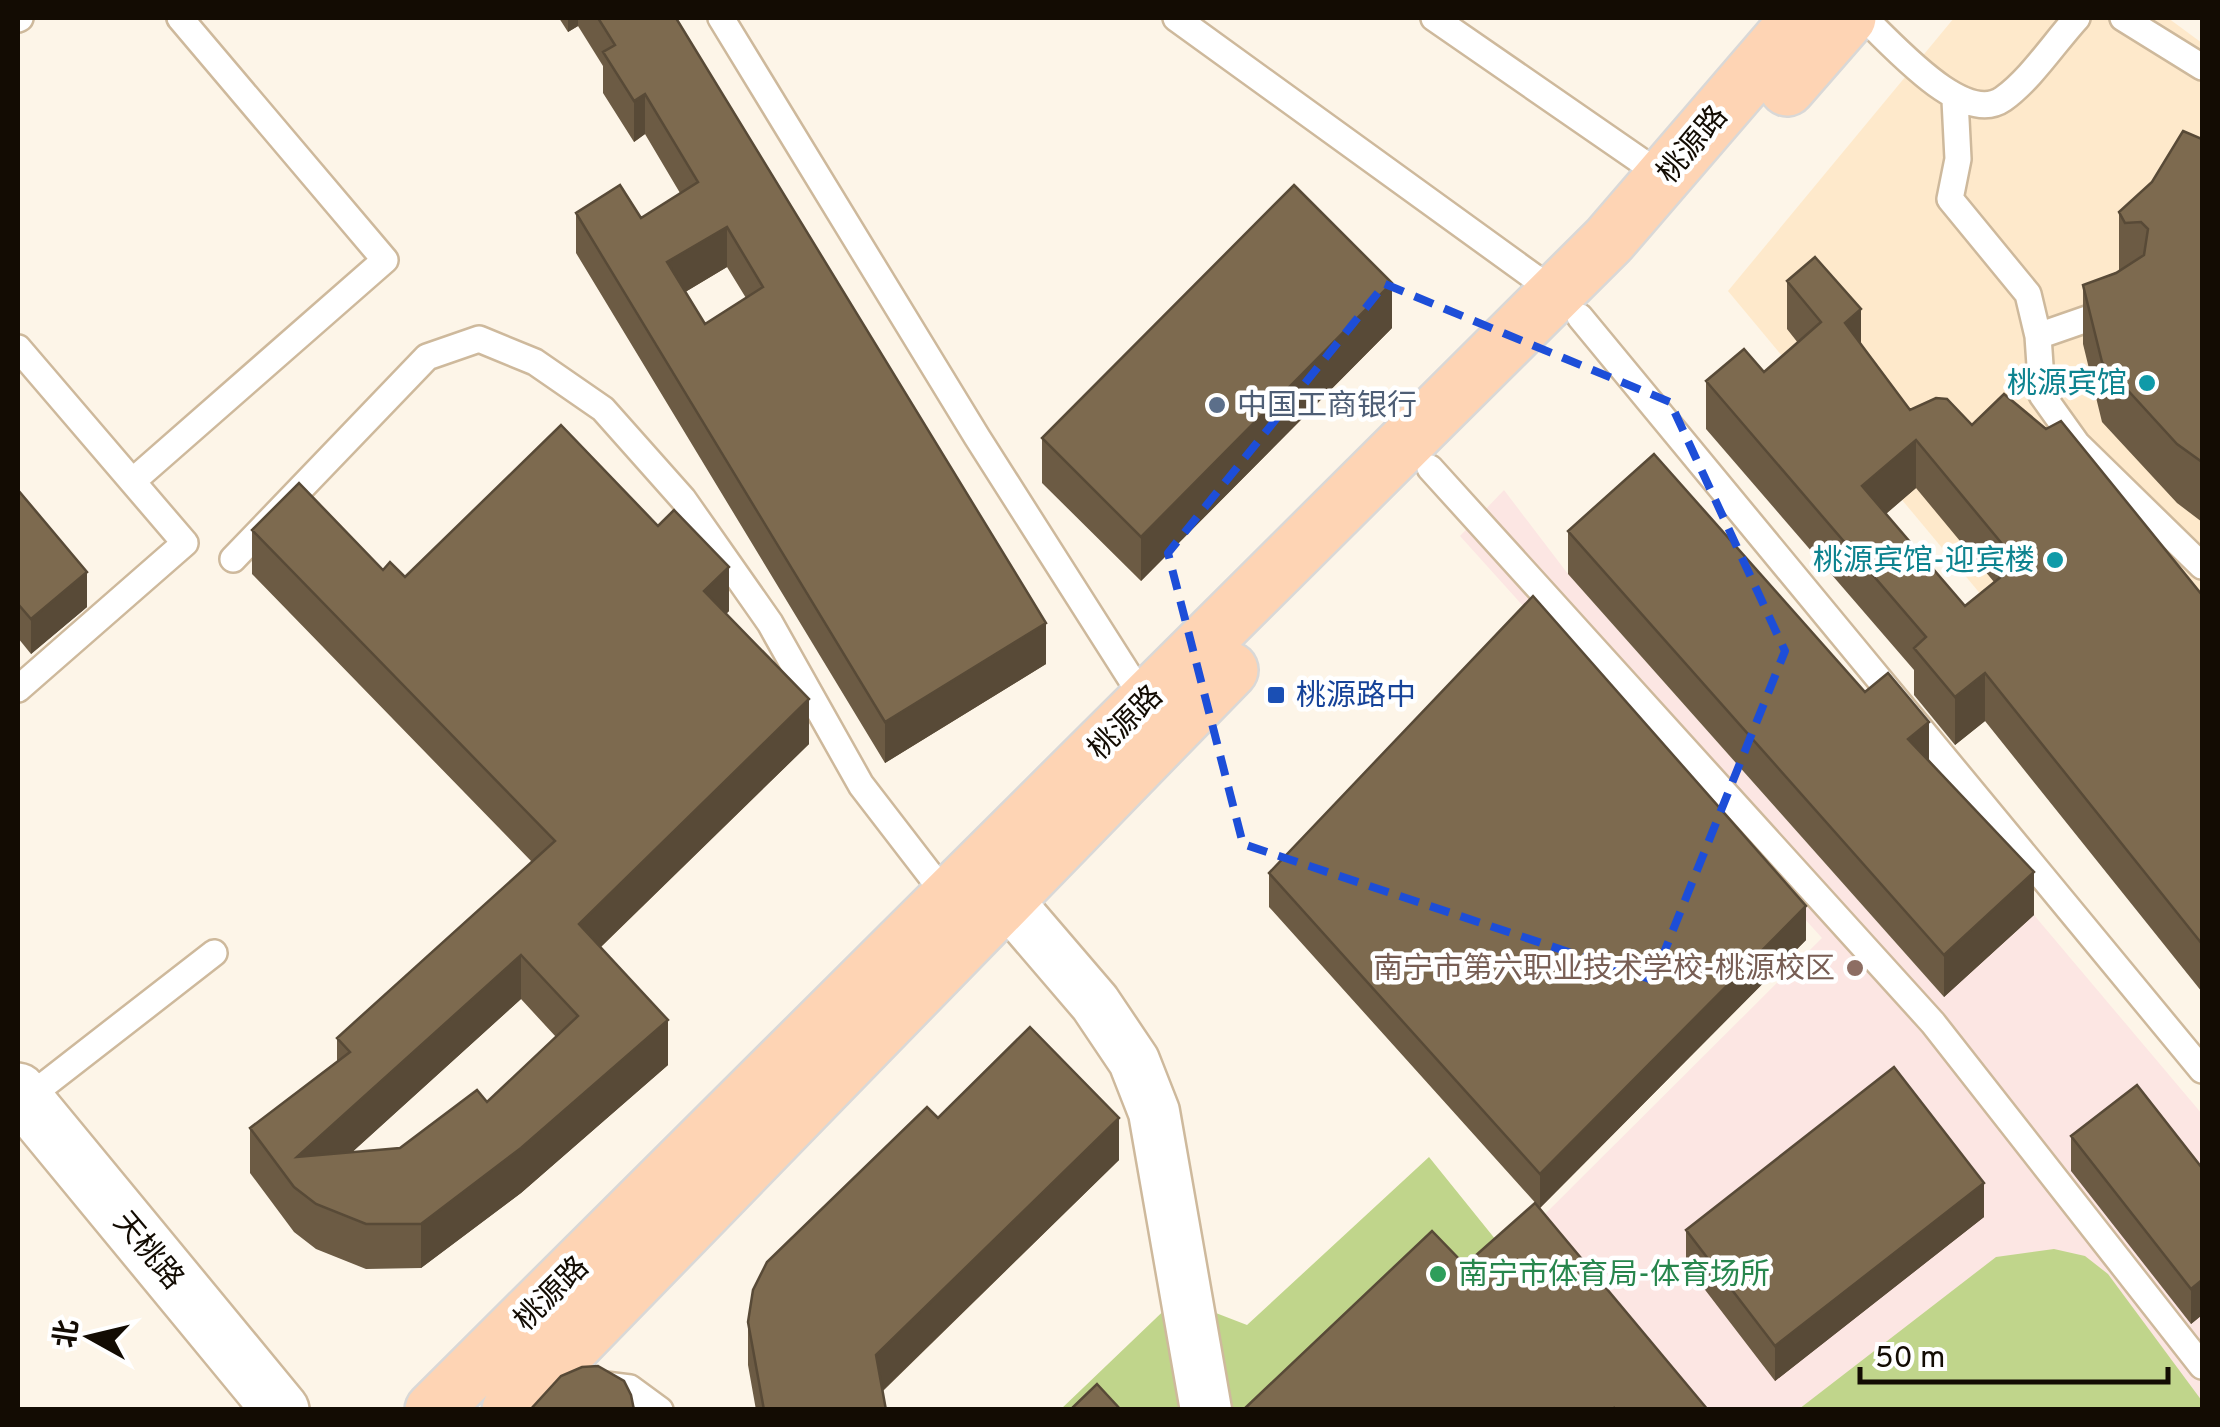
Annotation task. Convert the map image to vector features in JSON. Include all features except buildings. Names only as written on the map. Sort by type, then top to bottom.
[{"type":"main road","name":"桃源路","points":[[526,1393],[1005,898],[1430,468],[1568,305],[1664,177],[1800,18]]},
{"type":"main road","name":"桃源路","points":[[433,1410],[1146,701],[1568,305],[1633,263],[1848,18]]},
{"type":"main road","name":"天桃路","points":[[21,1095],[281,1410]]},
{"type":"street","points":[[1005,898],[1096,1003],[1134,1062],[1154,1112],[1206,1410]]},
{"type":"lane","points":[[134,480],[385,260],[180,18]]},
{"type":"lane","points":[[721,18],[977,437],[1146,701]]},
{"type":"lane","points":[[1176,18],[1568,305],[2202,1070]]},
{"type":"lane","points":[[1434,18],[1664,177]]},
{"type":"lane","points":[[1864,18],[1955,100],[1982,106],[2002,100],[2077,18]]},
{"type":"lane","points":[[2123,18],[2202,68]]},
{"type":"lane","points":[[1955,100],[1958,159],[1950,199],[2028,294],[2038,336],[2042,396],[2078,444],[2202,566]]},
{"type":"lane","points":[[2038,336],[2105,315],[2134,297]]},
{"type":"lane","points":[[233,559],[427,357],[479,339],[535,362],[604,409],[683,499],[770,623],[862,785],[948,898]]},
{"type":"lane","points":[[18,348],[186,543],[18,689]]},
{"type":"lane","points":[[1430,468],[1933,1023],[2202,1366]]},
{"type":"lane","points":[[21,1095],[214,953]]},
{"type":"lane","points":[[526,1393],[630,1388],[660,1410]]},
{"type":"highlighted area","points":[[1385,284],[1670,402],[1785,651],[1653,980],[1243,844],[1168,553]]},
{"type":"shaded area","points":[[1954,18],[2168,18],[2202,43],[2202,860],[1728,291]]},
{"type":"shaded area","name":"南宁市第六职业技术学校-桃源校区","points":[[1504,490],[1568,574],[1944,997],[2034,915],[2202,1114],[2202,1409],[1686,1409],[1533,1226],[1822,938],[1460,536]]},
{"type":"green space","name":"南宁市体育局-体育场所","points":[[1429,1157],[1504,1250],[1686,1410],[1060,1410],[1177,1298],[1247,1325]]},
{"type":"green space","points":[[2054,1249],[2085,1256],[2108,1274],[2202,1401],[2202,1409],[1799,1409],[1996,1257]]},
{"type":"place","name":"桃源宾馆","points":[[2147,383]]},
{"type":"place","name":"中国工商银行","points":[[1217,405]]},
{"type":"place","name":"桃源宾馆-迎宾楼","points":[[2055,560]]},
{"type":"place","name":"桃源路中","points":[[1276,695]]},
{"type":"place","name":"南宁市第六职业技术学校-桃源校区","points":[[1855,968]]},
{"type":"place","name":"南宁市体育局-体育场所","points":[[1438,1274]]}]
